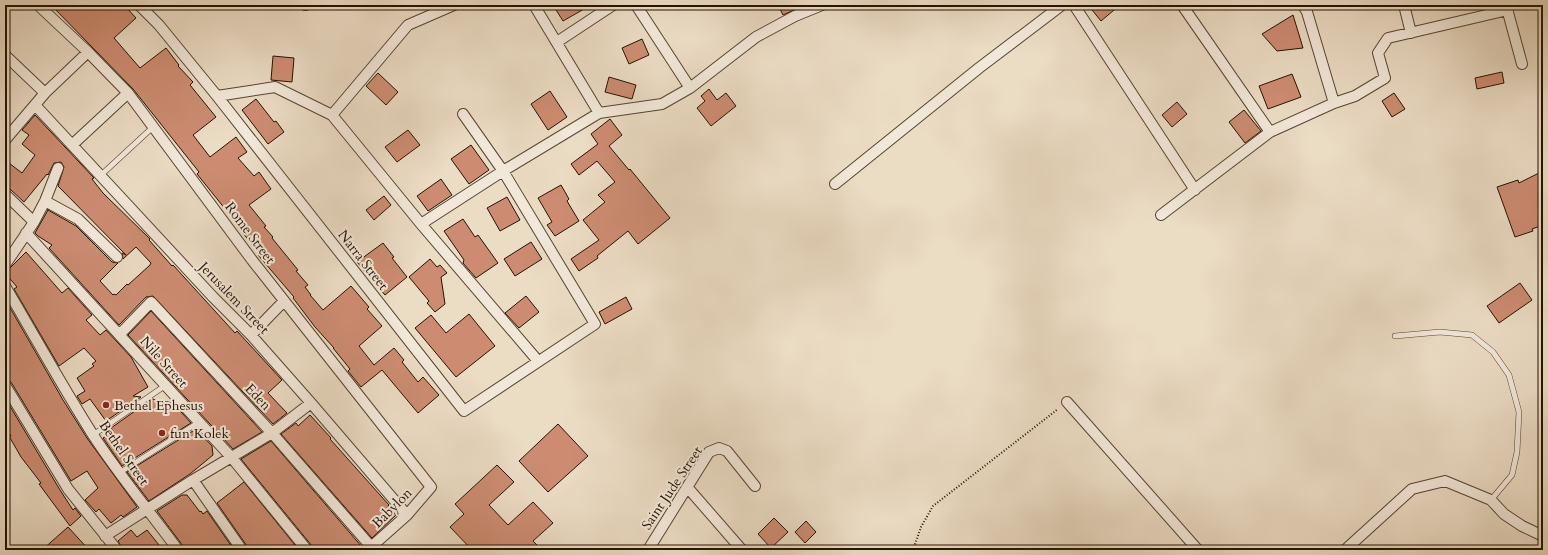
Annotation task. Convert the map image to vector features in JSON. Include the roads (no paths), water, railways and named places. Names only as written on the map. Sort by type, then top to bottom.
[{"type":"street","name":"Rome Street","points":[[38,5],[88,52],[128,93],[284,301],[431,487]]},
{"type":"street","name":"Narra Street","points":[[139,5],[159,25],[218,96],[464,411],[595,324],[503,171]]},
{"type":"street","points":[[332,115],[408,25],[454,5]]},
{"type":"street","points":[[534,5],[600,113]]},
{"type":"street","points":[[557,42],[613,5]]},
{"type":"street","points":[[636,5],[690,88]]},
{"type":"street","points":[[421,224],[503,171],[600,113],[662,104],[690,88],[756,37],[795,16],[822,5]]},
{"type":"street","points":[[835,184],[979,68],[1062,5]]},
{"type":"street","points":[[1074,5],[1195,190]]},
{"type":"street","points":[[1182,5],[1270,132]]},
{"type":"street","points":[[1303,5],[1307,12],[1334,104]]},
{"type":"street","points":[[1404,5],[1411,33]]},
{"type":"street","points":[[1161,215],[1270,132],[1356,96],[1385,78],[1378,53],[1388,38],[1507,8],[1522,64]]},
{"type":"street","points":[[7,133],[45,93],[88,52]]},
{"type":"street","points":[[5,55],[45,93]]},
{"type":"street","points":[[218,96],[275,87],[332,115],[421,224],[538,361]]},
{"type":"street","points":[[72,145],[128,93]]},
{"type":"street","name":"Jerusalem Street","points":[[35,105],[213,298],[251,335],[407,515]]},
{"type":"street","points":[[463,114],[503,171]]},
{"type":"street","points":[[5,265],[34,222],[45,201],[58,168]]},
{"type":"street","points":[[5,194],[34,222]]},
{"type":"street","points":[[45,201],[78,219],[117,257]]},
{"type":"street","name":"Nile Street","points":[[26,233],[232,458],[307,550]]},
{"type":"street","name":"Bethel Street","points":[[5,286],[93,435],[119,473],[178,550]]},
{"type":"street","points":[[251,335],[284,301]]},
{"type":"street","name":"Eden","points":[[120,334],[151,302],[272,433],[373,548]]},
{"type":"street","points":[[5,385],[68,489],[117,550]]},
{"type":"street","points":[[1067,402],[1198,550]]},
{"type":"street","points":[[105,536],[193,480],[272,433],[311,403]]},
{"type":"street","name":"Saint Jude Street","points":[[648,550],[709,452],[719,448],[727,451],[755,486]]},
{"type":"street","points":[[193,480],[242,550]]},
{"type":"street","points":[[1346,550],[1412,489],[1445,481],[1492,500],[1504,514],[1522,526],[1543,536]]},
{"type":"street","name":"Babylon","points":[[373,548],[407,515],[431,487]]},
{"type":"street","points":[[688,488],[742,550]]},
{"type":"lane","points":[[100,176],[153,127]]},
{"type":"lane","points":[[1395,336],[1440,332],[1472,335],[1493,352],[1510,375],[1519,412],[1517,452],[1512,475],[1492,500]]},
{"type":"lane","points":[[93,435],[166,385]]},
{"type":"lane","points":[[119,473],[199,422]]},
{"type":"place","name":"Bethel Ephesus","points":[[106,405]]},
{"type":"place","name":"fun Kolek","points":[[162,433]]}]
